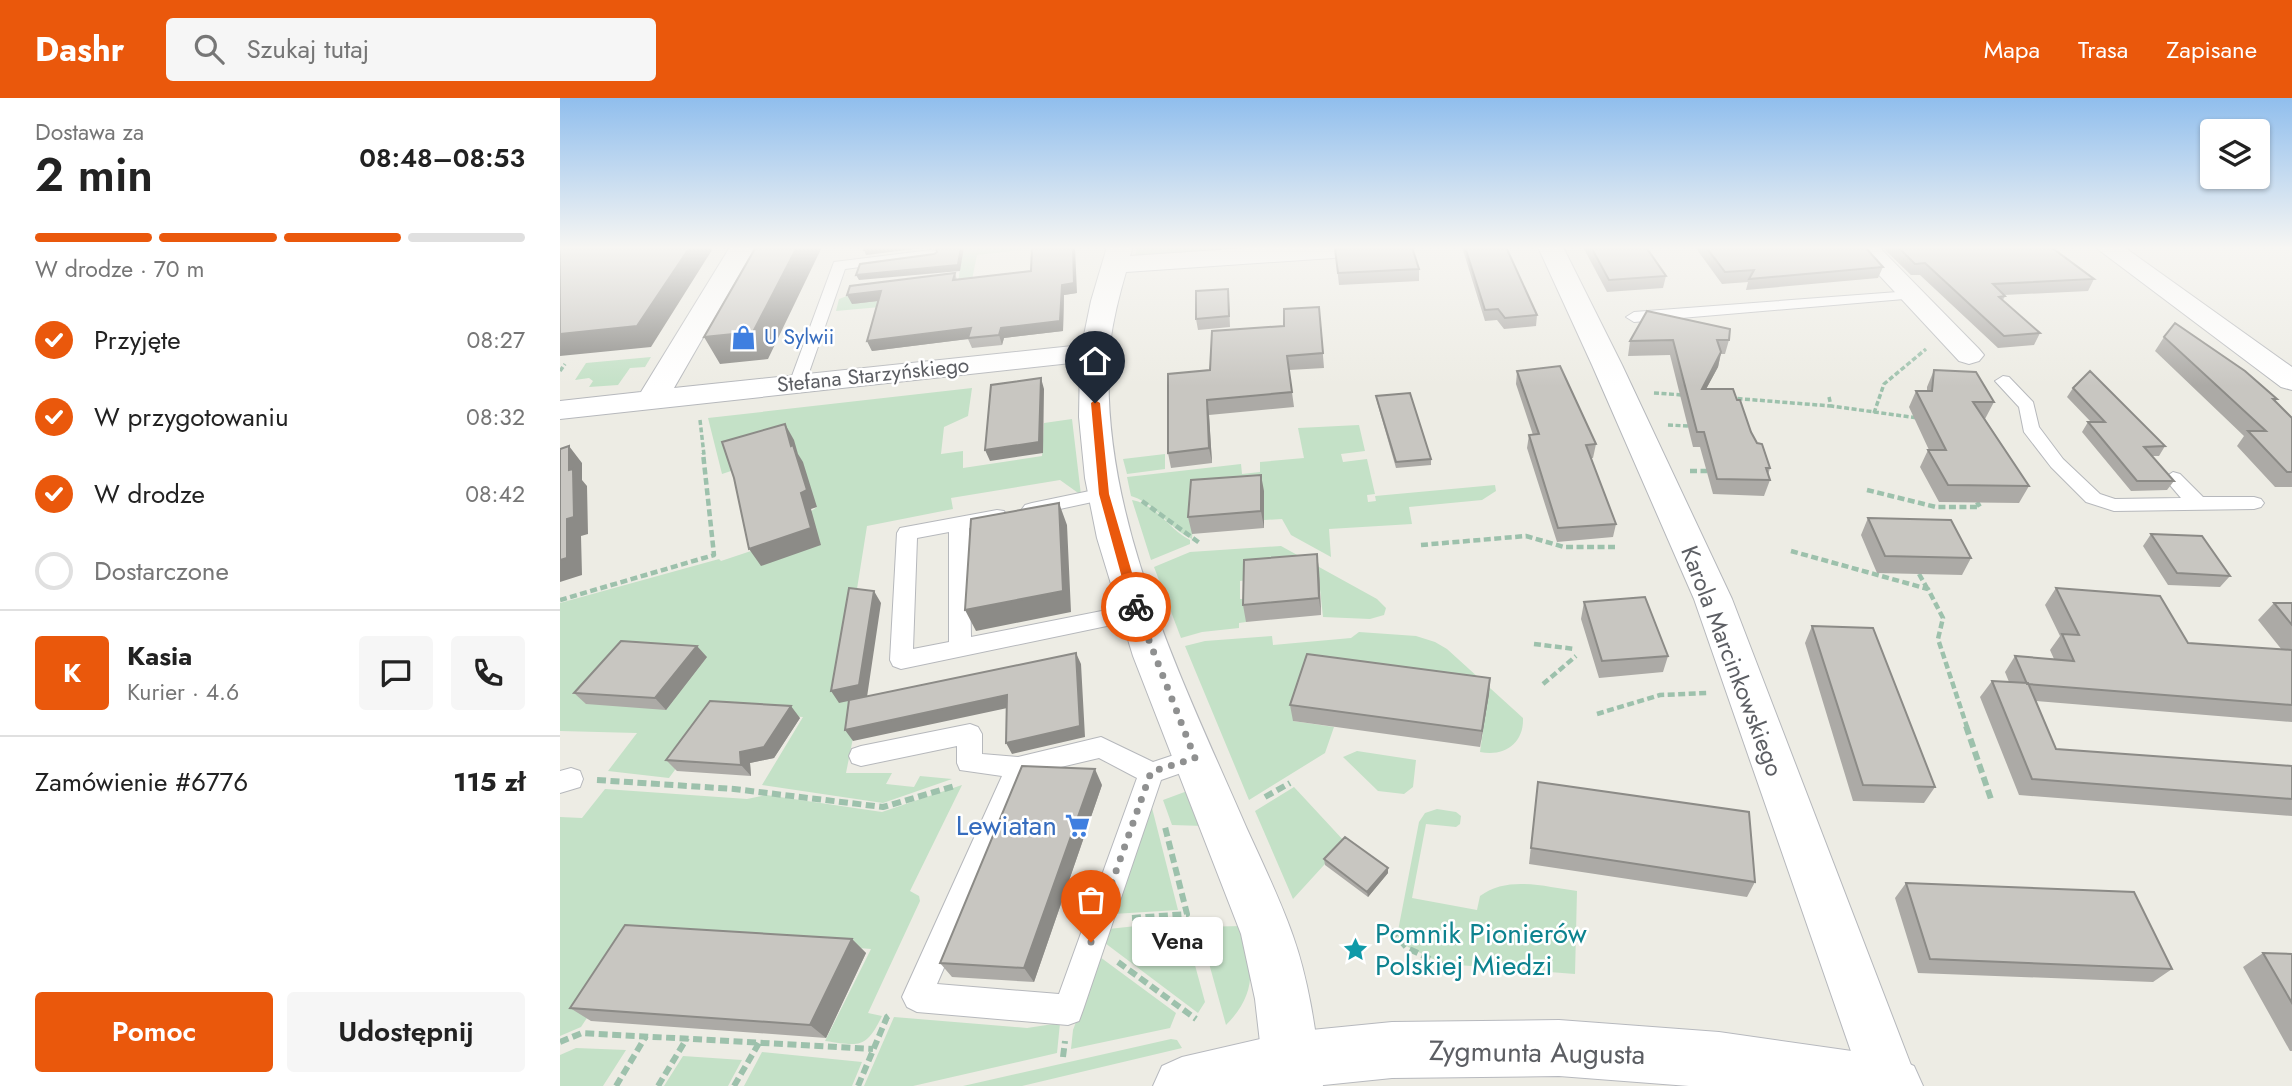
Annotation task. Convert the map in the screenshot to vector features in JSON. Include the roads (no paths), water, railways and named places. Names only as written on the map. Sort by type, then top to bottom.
[{"type":"street","points":[[650,401],[715,293]]},
{"type":"street","points":[[1106,293],[1095,352],[1098,448],[1119,496],[1138,612],[1255,905],[1277,969],[1292,1073]]},
{"type":"street","name":"Karola Marcinkowskiego","points":[[1572,293],[1713,599],[1892,1086]]},
{"type":"street","points":[[2171,293],[2292,381]]},
{"type":"street","points":[[1911,295],[1969,355]]},
{"type":"street","name":"Stefana Starzyńskiego","points":[[560,410],[1095,352]]},
{"type":"street","name":"Zygmunta Augusta","points":[[1182,1086],[1292,1073],[1392,1050],[1559,1048],[1719,1060],[1892,1086]]},
{"type":"lane","points":[[797,384],[835,293]]},
{"type":"lane","points":[[1634,317],[1911,295]]},
{"type":"lane","points":[[2003,381],[2027,406],[2030,428],[2050,454],[2093,498],[2114,505],[2254,503]]},
{"type":"lane","points":[[2173,478],[2199,505]]},
{"type":"lane","points":[[1119,496],[907,533],[901,660],[1138,612]]},
{"type":"lane","points":[[959,524],[960,647]]},
{"type":"lane","points":[[861,756],[970,734],[969,763],[1018,767],[1101,747],[1151,772],[1195,758]]},
{"type":"lane","points":[[1018,767],[916,998],[1068,1010],[1151,772]]},
{"type":"place","name":"U Sylwii","points":[[744,337]]},
{"type":"place","name":"Lewiatan","points":[[1077,825]]},
{"type":"place","name":"Vena","points":[[1091,942]]},
{"type":"place","name":"Pomnik Pionierów Polskiej Miedzi","points":[[1355,949]]}]
